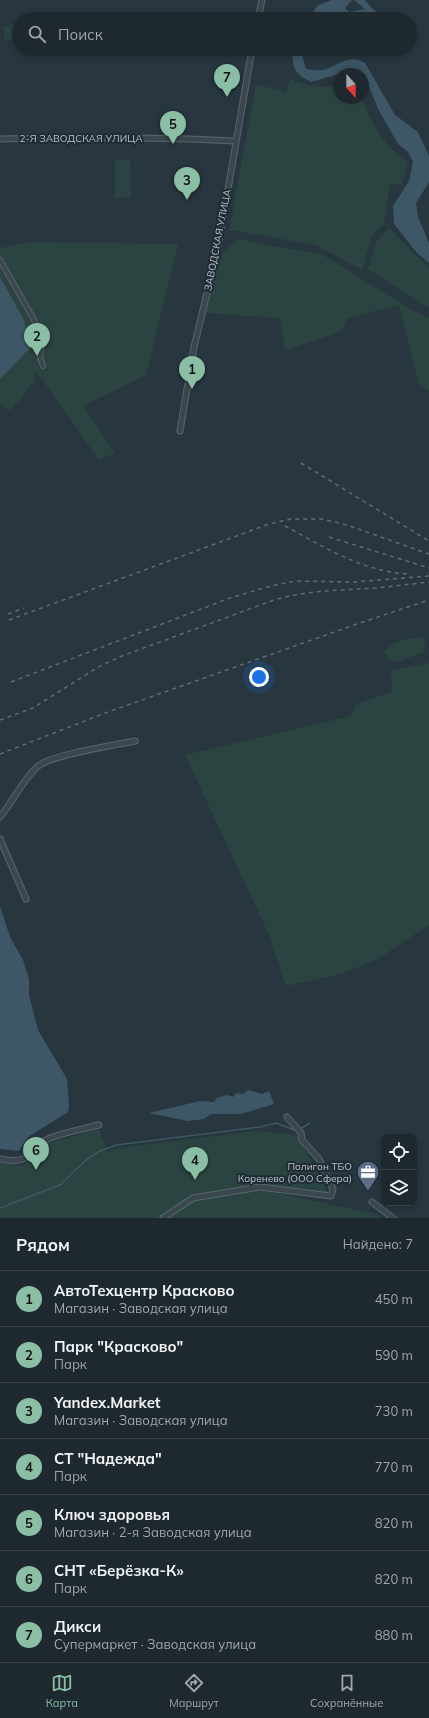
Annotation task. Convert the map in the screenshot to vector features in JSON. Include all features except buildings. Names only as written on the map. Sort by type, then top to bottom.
[{"type":"street","points":[[259,12],[262,0]]},
{"type":"street","name":"ЗАВОДСКАЯ УЛИЦА","points":[[180,431],[194,347],[218,248],[235,141],[251,56]]},
{"type":"street","name":"2-Я ЗАВОДСКАЯ УЛИЦА","points":[[0,139],[132,137],[235,141]]},
{"type":"street","points":[[0,260],[42,337],[40,357],[43,366]]},
{"type":"street","points":[[0,817],[34,770],[44,762],[135,741]]},
{"type":"street","points":[[0,839],[26,898]]},
{"type":"street","points":[[164,1218],[193,1198],[260,1187],[330,1196],[333,1189],[319,1159],[302,1140],[301,1133],[287,1117]]},
{"type":"street","points":[[0,1159],[17,1161],[26,1159],[37,1146],[49,1138],[98,1125]]},
{"type":"street","points":[[372,1202],[393,1218]]},
{"type":"green space","points":[[12,25],[12,40],[5,41],[3,26]]},
{"type":"green space","points":[[290,79],[310,86],[333,87],[333,104],[364,104],[371,120],[388,146],[408,163],[402,185],[390,183],[384,224],[373,234],[362,270],[316,245],[229,230],[256,84],[286,92]]},
{"type":"green space","points":[[130,159],[131,197],[115,198],[115,160]]},
{"type":"green space","points":[[389,228],[429,268],[429,308],[368,269],[377,241]]},
{"type":"green space","points":[[237,239],[323,255],[414,311],[429,318],[429,391],[419,384],[399,305],[347,318],[342,331],[285,350],[280,318],[205,313],[220,256]]},
{"type":"green space","points":[[32,242],[178,244],[146,375],[83,406],[115,453],[99,460],[36,371],[33,383],[11,410],[0,406],[0,379],[24,320],[0,277],[0,248]]},
{"type":"green space","points":[[423,637],[426,646],[424,652],[400,661],[391,661],[384,652],[397,642],[406,639]]},
{"type":"green space","points":[[429,663],[429,925],[378,959],[341,974],[286,986],[269,935],[185,755],[351,716],[356,704],[392,692],[391,670]]},
{"type":"green space","points":[[99,1129],[107,1152],[119,1148],[257,1131],[297,1135],[329,1195],[261,1185],[194,1195],[159,1218],[0,1218],[0,1162],[22,1166],[46,1144]]},
{"type":"green space","points":[[258,1189],[376,1214],[381,1218],[168,1218],[195,1199]]},
{"type":"water","points":[[331,0],[352,0],[345,8],[349,12],[313,12],[317,6]]},
{"type":"water","points":[[354,0],[365,0],[376,12],[349,12],[365,9]]},
{"type":"water","points":[[293,56],[302,56],[306,69],[323,70],[344,61],[354,59],[365,63],[368,68],[333,68],[333,76],[311,82],[297,73]]},
{"type":"water","points":[[369,70],[395,115],[418,132],[429,156],[429,182],[416,203],[418,217],[429,243],[429,263],[417,253],[394,224],[393,206],[409,181],[413,162],[408,152],[398,144],[378,109],[369,86]]},
{"type":"water","points":[[0,277],[24,320],[30,348],[0,379]]},
{"type":"water","points":[[0,906],[10,937],[23,960],[29,979],[29,995],[38,1030],[67,1079],[69,1104],[68,1112],[28,1137],[19,1151],[0,1149]]},
{"type":"water","points":[[248,1090],[262,1094],[269,1091],[274,1104],[241,1114],[211,1114],[204,1119],[188,1121],[149,1113],[200,1101],[214,1102],[217,1098],[227,1095],[233,1097],[236,1093],[243,1094]]},
{"type":"waterway","points":[[0,1208],[60,1185],[86,1160],[100,1151],[117,1145],[260,1127],[276,1123],[297,1131]]},
{"type":"waterway","points":[[300,1129],[310,1123]]},
{"type":"railway","points":[[301,463],[429,541]]},
{"type":"railway","points":[[9,620],[269,524],[291,519],[322,519],[347,525],[429,554]]},
{"type":"railway","points":[[285,526],[345,558],[377,569],[394,573],[411,574]]},
{"type":"railway","points":[[329,537],[429,568]]},
{"type":"railway","points":[[11,682],[230,598],[267,587],[295,581],[353,582],[429,576]]},
{"type":"railway","points":[[0,720],[33,708],[98,667],[122,656],[274,600],[312,592],[377,588],[429,582]]},
{"type":"railway","points":[[0,754],[108,712],[429,600]]},
{"type":"railway","points":[[8,614],[24,608]]},
{"type":"place","name":"Дикси","points":[[227,97]]},
{"type":"place","name":"Ключ здоровья","points":[[173,144]]},
{"type":"place","name":"Yandex.Market","points":[[187,200]]},
{"type":"place","name":"Парк \"Красково\"","points":[[37,356]]},
{"type":"place","name":"АвтоТехцентр Красково","points":[[192,389]]},
{"type":"place","name":"СНТ «Берёзка-К»","points":[[36,1170]]},
{"type":"place","name":"СТ \"Надежда\"","points":[[195,1180]]},
{"type":"place","name":"Полигон ТБО Коренево (ООО Сфера)","points":[[368,1192]]}]
